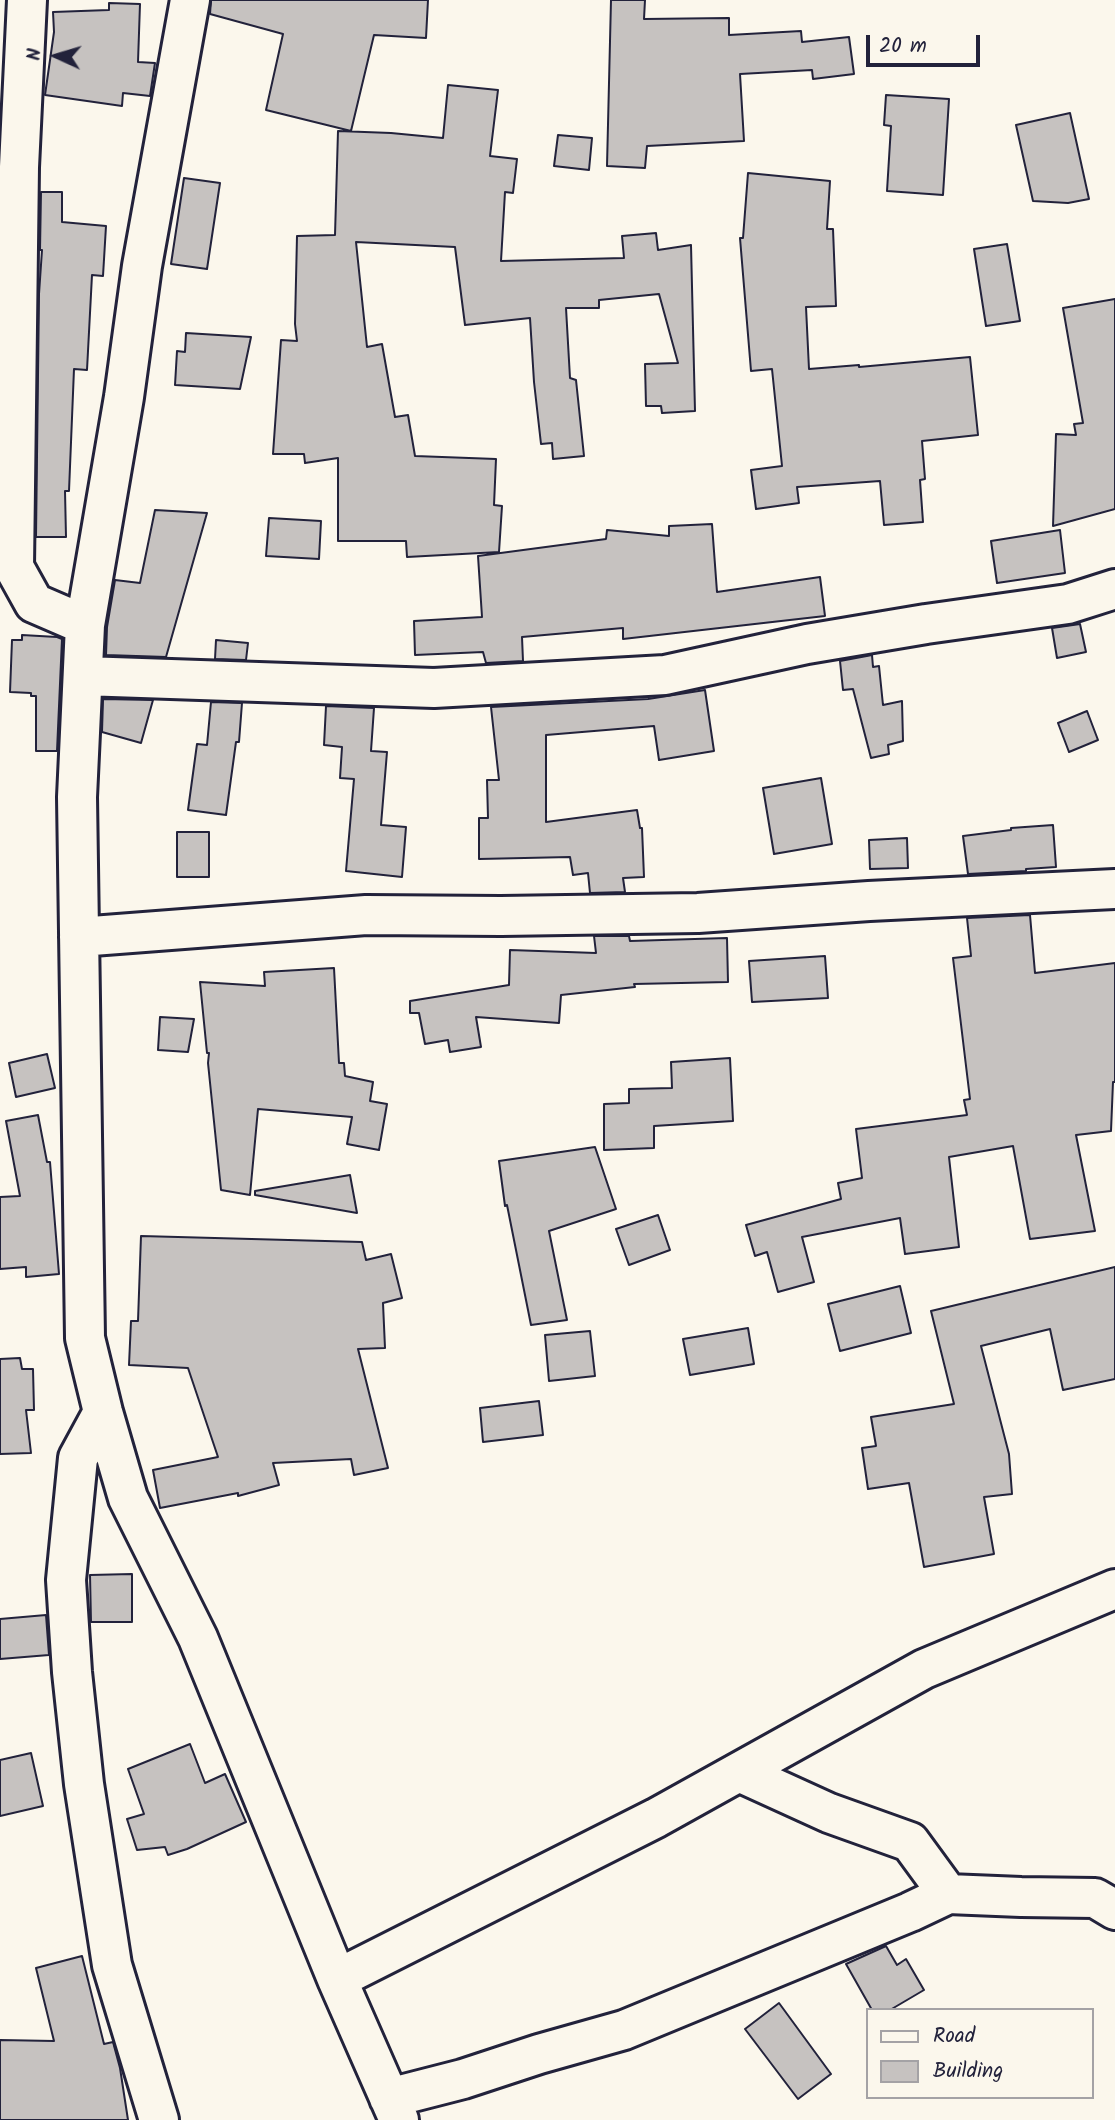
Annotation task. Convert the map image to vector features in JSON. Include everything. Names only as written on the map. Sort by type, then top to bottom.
[{"type":"street","points":[[27,0],[10,167],[15,568],[34,603],[85,625]]},
{"type":"street","points":[[190,0],[142,266],[124,397],[85,625],[77,797],[85,1338],[128,1498],[198,1638],[337,1979],[394,2109],[463,2079],[624,2030],[948,1894],[1095,1898],[1115,1910]]},
{"type":"street","points":[[83,676],[434,688],[664,676],[807,644],[1068,604],[1115,589]]},
{"type":"street","points":[[79,937],[366,915],[698,913],[869,901],[1115,889]]},
{"type":"street","points":[[103,1412],[78,1458],[65,1580],[72,1672],[84,1784],[112,1965],[159,2120]]},
{"type":"street","points":[[337,1979],[656,1818],[924,1669],[1115,1589]]},
{"type":"street","points":[[739,1772],[829,1813],[909,1842],[948,1894]]},
{"type":"building","points":[[211,0],[428,0],[426,38],[374,35],[351,131],[266,110],[283,34],[210,14]]},
{"type":"building","points":[[611,0],[645,0],[644,19],[729,18],[729,35],[801,31],[802,42],[849,37],[854,74],[813,79],[812,70],[740,74],[744,141],[647,146],[645,168],[607,166]]},
{"type":"building","points":[[109,3],[140,4],[138,62],[155,63],[150,96],[123,93],[122,106],[45,95],[54,32],[53,12],[109,10]]},
{"type":"building","points":[[448,85],[498,90],[490,156],[517,159],[513,193],[505,192],[501,261],[624,258],[622,236],[656,233],[658,250],[691,245],[695,411],[662,413],[661,406],[646,406],[645,364],[678,363],[659,294],[599,300],[599,308],[566,308],[570,378],[576,380],[584,456],[553,459],[552,443],[541,444],[530,318],[465,325],[455,247],[356,242],[367,347],[382,344],[395,417],[408,415],[415,456],[496,459],[494,505],[502,506],[499,552],[407,557],[406,541],[338,541],[338,458],[305,463],[304,454],[273,454],[281,340],[297,341],[297,236],[335,235],[338,131],[443,138]]},
{"type":"building","points":[[886,95],[949,99],[943,195],[887,191],[891,126],[884,125]]},
{"type":"building","points":[[1070,113],[1089,199],[1068,203],[1033,201],[1016,125]]},
{"type":"building","points":[[558,135],[592,138],[589,170],[554,166]]},
{"type":"building","points":[[748,173],[830,181],[827,229],[833,229],[836,306],[806,307],[809,369],[970,357],[978,435],[922,441],[925,479],[920,480],[923,522],[884,525],[880,481],[797,487],[799,503],[756,509],[751,470],[782,466],[772,369],[751,371],[740,238],[743,238]]},
{"type":"building","points":[[184,178],[220,183],[207,269],[171,264]]},
{"type":"building","points":[[41,192],[62,192],[62,222],[106,226],[103,276],[92,275],[87,370],[74,369],[69,491],[65,491],[66,537],[36,537]]},
{"type":"building","points":[[1007,244],[1020,321],[986,326],[974,249]]},
{"type":"building","points":[[1115,299],[1115,509],[1053,526],[1056,434],[1076,435],[1074,424],[1083,423],[1063,308]]},
{"type":"building","points":[[186,333],[251,337],[240,389],[175,385],[177,351],[185,352]]},
{"type":"building","points":[[155,510],[207,513],[166,657],[106,655],[107,627],[115,580],[140,583]]},
{"type":"building","points":[[269,518],[321,521],[319,559],[266,556]]},
{"type":"building","points":[[712,524],[717,592],[820,577],[825,616],[623,639],[623,628],[522,637],[523,661],[486,663],[483,652],[415,655],[414,621],[482,617],[478,556],[606,539],[607,530],[669,536],[669,526]]},
{"type":"building","points":[[1060,530],[1065,573],[997,583],[991,541]]},
{"type":"building","points":[[1080,624],[1086,652],[1057,658],[1052,628]]},
{"type":"building","points":[[22,635],[62,639],[57,751],[36,751],[36,696],[31,696],[31,693],[10,692],[12,640],[22,640]]},
{"type":"building","points":[[216,640],[248,643],[246,660],[215,659]]},
{"type":"building","points":[[872,655],[873,667],[879,666],[883,705],[902,701],[903,741],[888,745],[889,754],[871,758],[853,689],[843,690],[840,661]]},
{"type":"building","points":[[705,690],[714,751],[659,760],[654,726],[546,735],[546,822],[637,810],[642,828],[644,877],[623,878],[625,892],[590,893],[588,873],[573,875],[570,857],[479,859],[479,818],[488,818],[487,780],[499,780],[491,707],[648,699]]},
{"type":"building","points":[[103,699],[153,700],[141,743],[102,732]]},
{"type":"building","points":[[211,702],[242,703],[239,742],[236,742],[226,815],[188,810],[197,744],[207,745]]},
{"type":"building","points":[[326,706],[374,708],[371,751],[387,752],[381,825],[406,827],[402,877],[346,871],[354,779],[340,778],[342,747],[324,745]]},
{"type":"building","points":[[1087,711],[1098,740],[1069,752],[1058,723]]},
{"type":"building","points":[[821,778],[832,844],[774,854],[763,788]]},
{"type":"building","points":[[1053,825],[1056,867],[968,874],[963,836],[1011,828]]},
{"type":"building","points":[[177,832],[209,832],[209,877],[177,877]]},
{"type":"building","points":[[907,838],[908,868],[870,869],[869,840]]},
{"type":"building","points":[[1030,915],[1035,973],[1115,963],[1115,1082],[1111,1131],[1076,1135],[1095,1231],[1030,1239],[1013,1146],[949,1157],[959,1247],[905,1254],[900,1218],[802,1237],[814,1282],[778,1292],[767,1252],[755,1256],[746,1225],[841,1199],[838,1183],[862,1178],[856,1129],[967,1115],[964,1100],[970,1099],[953,958],[971,956],[967,918]]},
{"type":"building","points":[[594,936],[629,936],[630,941],[727,938],[728,982],[634,984],[635,987],[561,995],[559,1023],[476,1017],[481,1047],[450,1052],[448,1040],[425,1044],[419,1013],[410,1013],[410,1001],[509,985],[510,950],[596,953]]},
{"type":"building","points":[[825,956],[828,998],[752,1002],[749,961]]},
{"type":"building","points":[[334,968],[339,1063],[344,1063],[345,1076],[373,1082],[370,1101],[387,1104],[379,1150],[347,1144],[352,1117],[258,1109],[250,1195],[221,1190],[200,982],[265,986],[264,972]]},
{"type":"building","points":[[160,1017],[194,1019],[188,1052],[158,1050]]},
{"type":"building","points":[[47,1054],[55,1088],[16,1097],[9,1063]]},
{"type":"building","points":[[730,1058],[733,1121],[654,1126],[654,1148],[604,1150],[604,1104],[629,1103],[629,1089],[672,1088],[671,1062]]},
{"type":"building","points":[[38,1115],[47,1162],[50,1162],[59,1274],[26,1277],[26,1267],[0,1269],[0,1197],[20,1196],[6,1121]]},
{"type":"building","points":[[595,1147],[616,1209],[549,1231],[567,1320],[531,1325],[507,1205],[505,1206],[499,1161]]},
{"type":"building","points":[[350,1175],[357,1213],[255,1195],[255,1191]]},
{"type":"building","points":[[658,1215],[670,1250],[629,1265],[616,1229]]},
{"type":"building","points":[[141,1236],[362,1242],[366,1260],[391,1254],[402,1298],[383,1303],[385,1348],[358,1349],[388,1468],[354,1475],[351,1459],[273,1463],[279,1485],[238,1496],[238,1493],[160,1508],[153,1470],[218,1457],[188,1368],[129,1365],[131,1321],[138,1321]]},
{"type":"building","points":[[1115,1267],[1115,1379],[1063,1390],[1050,1329],[981,1346],[1009,1454],[1012,1494],[984,1497],[994,1554],[924,1567],[909,1483],[868,1489],[862,1448],[876,1446],[871,1417],[954,1404],[931,1311]]},
{"type":"building","points":[[900,1286],[911,1333],[840,1351],[828,1304]]},
{"type":"building","points":[[748,1328],[754,1364],[690,1375],[683,1339]]},
{"type":"building","points":[[590,1331],[595,1376],[549,1381],[545,1335]]},
{"type":"building","points":[[20,1358],[22,1369],[33,1369],[34,1410],[26,1410],[31,1453],[0,1454],[0,1359]]},
{"type":"building","points":[[539,1401],[543,1435],[483,1442],[480,1408]]},
{"type":"building","points":[[132,1574],[132,1622],[91,1622],[90,1575]]},
{"type":"building","points":[[46,1615],[49,1655],[0,1659],[0,1619]]},
{"type":"building","points":[[190,1744],[205,1783],[225,1774],[246,1822],[168,1855],[165,1847],[137,1850],[127,1819],[144,1814],[128,1769]]},
{"type":"building","points":[[31,1753],[43,1806],[0,1816],[0,1760]]},
{"type":"building","points":[[886,1946],[897,1965],[906,1959],[924,1990],[893,2008],[871,2008],[846,1964]]},
{"type":"building","points":[[82,1956],[104,2044],[113,2042],[128,2120],[0,2120],[0,2040],[54,2041],[36,1968]]},
{"type":"building","points":[[779,2003],[831,2074],[798,2099],[745,2029]]}]
